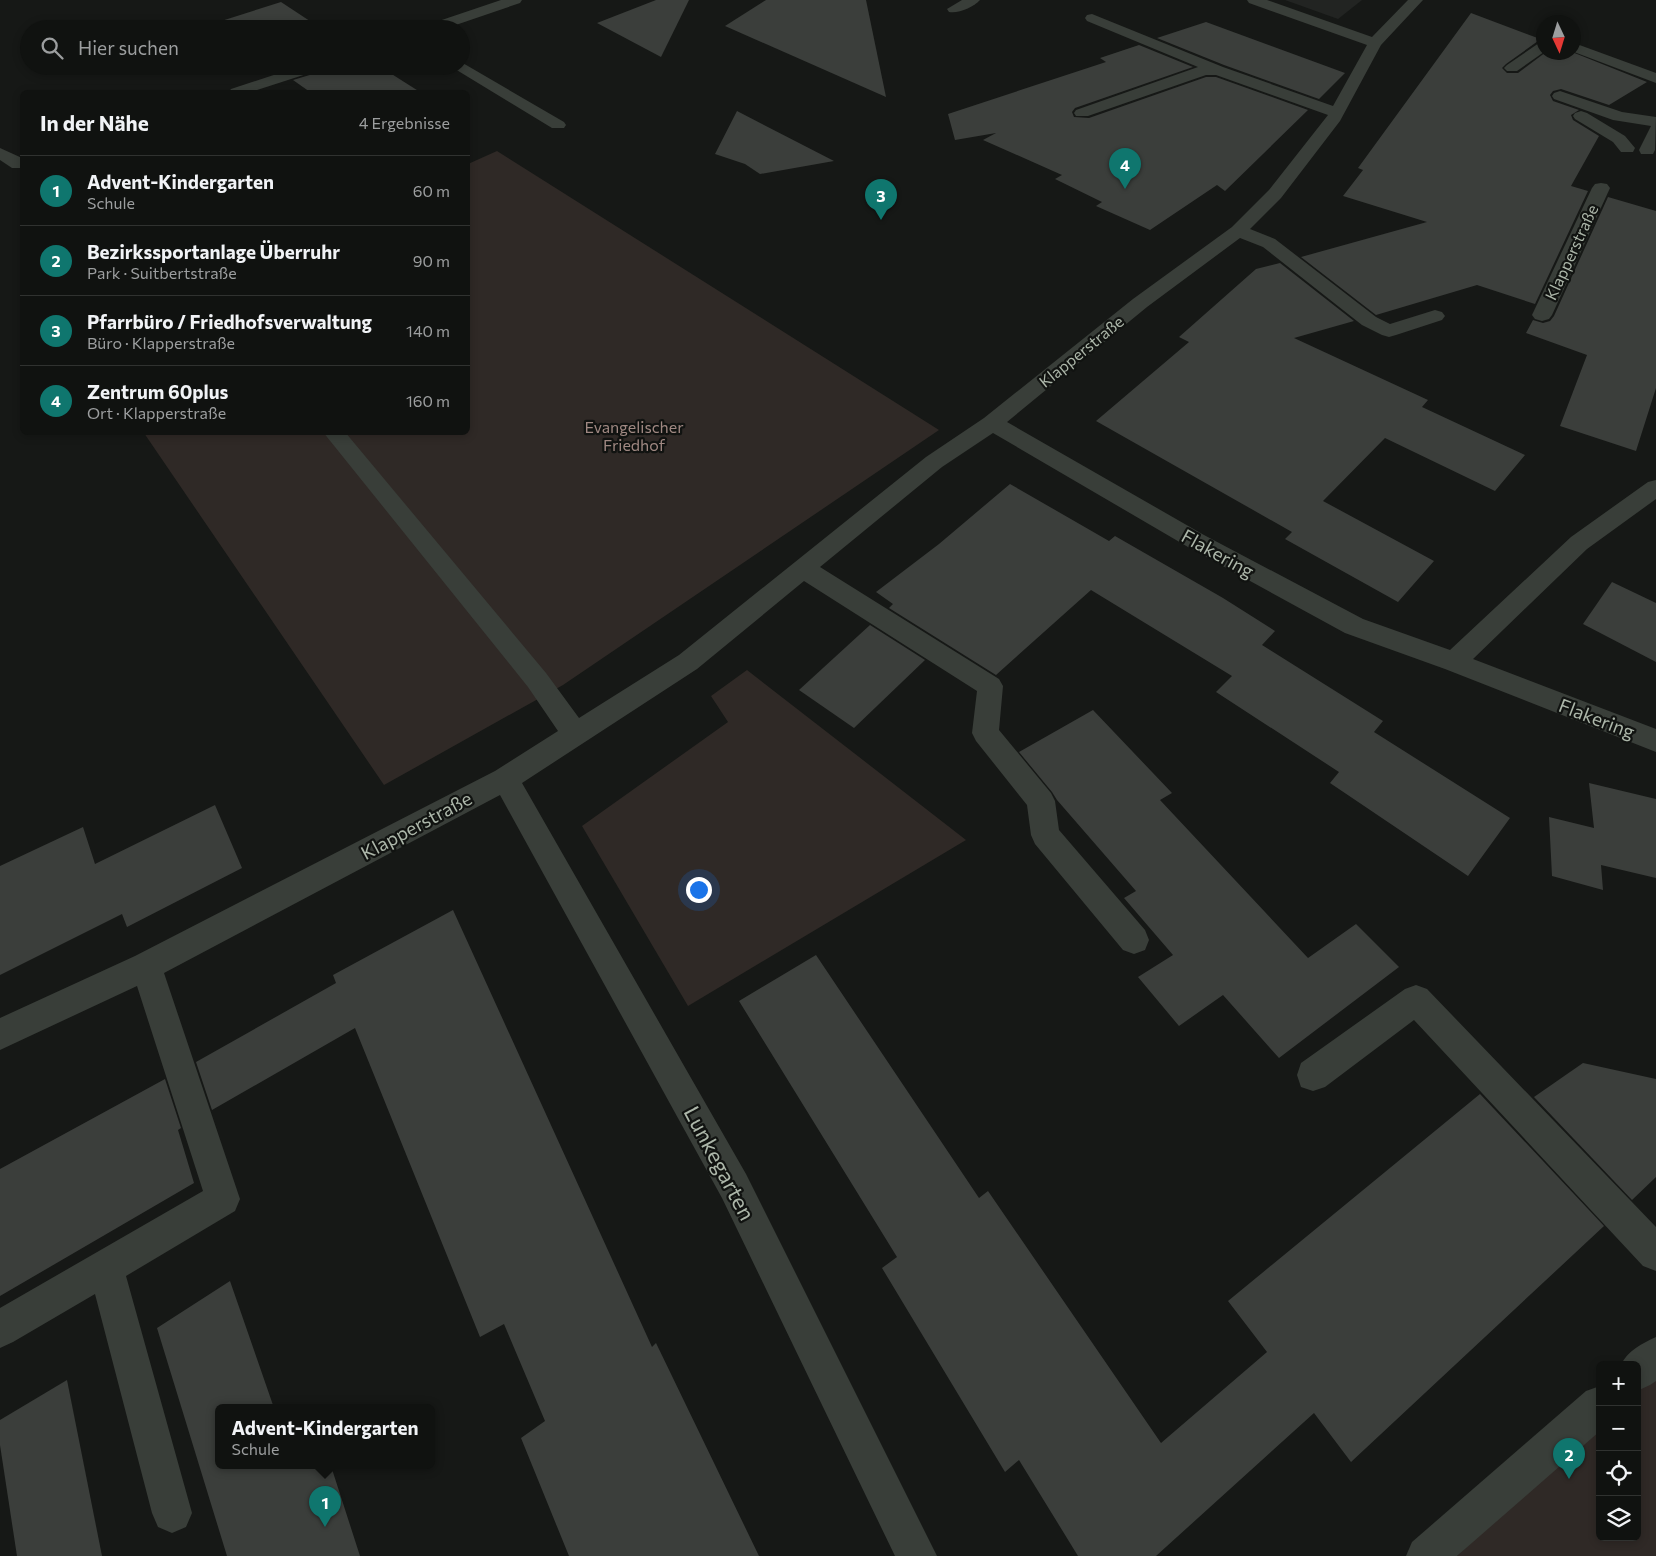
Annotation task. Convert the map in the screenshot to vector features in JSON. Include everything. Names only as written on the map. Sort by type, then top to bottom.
[{"type":"street","points":[[456,20],[515,0]]},
{"type":"street","points":[[954,9],[973,0]]},
{"type":"street","points":[[1254,0],[1375,43]]},
{"type":"street","name":"Klapperstraße","points":[[0,1034],[146,966],[505,779],[574,733],[688,662],[934,462],[992,422],[1140,304],[1238,231],[1275,194],[1337,113],[1375,43],[1416,0]]},
{"type":"street","points":[[1092,18],[1218,70],[1337,113]]},
{"type":"street","points":[[1581,50],[1656,78]]},
{"type":"street","points":[[1512,68],[1536,52]]},
{"type":"street","points":[[1082,114],[1204,70],[1218,70]]},
{"type":"street","points":[[470,72],[558,124]]},
{"type":"street","points":[[243,90],[289,75]]},
{"type":"street","points":[[1627,148],[1619,138],[1563,102],[1641,122],[1656,122]]},
{"type":"street","points":[[1647,150],[1656,130]]},
{"type":"street","points":[[0,153],[20,164]]},
{"type":"street","name":"Klapperstraße","points":[[1542,315],[1601,188]]},
{"type":"street","points":[[1238,231],[1269,244],[1369,320],[1389,331],[1435,316]]},
{"type":"street","name":"Flakering","points":[[992,422],[1196,541],[1354,626],[1454,662],[1656,741]]},
{"type":"street","points":[[335,435],[537,680],[574,733]]},
{"type":"street","points":[[1454,662],[1579,543],[1656,488]]},
{"type":"street","points":[[803,568],[990,686],[985,733],[1041,801],[1045,835],[1134,940]]},
{"type":"street","name":"Lunkegarten","points":[[505,779],[734,1186],[917,1556]]},
{"type":"street","points":[[0,1329],[223,1199],[146,966]]},
{"type":"street","points":[[1313,1075],[1416,1000],[1656,1253]]},
{"type":"street","points":[[106,1268],[172,1513]]},
{"type":"street","points":[[1641,1369],[1656,1356]]},
{"type":"street","points":[[1426,1556],[1599,1406]]},
{"type":"shaded area","points":[[1285,0],[1362,0],[1338,19]]},
{"type":"green space","name":"Evangelischer Friedhof","points":[[497,151],[939,430],[563,685],[384,785],[145,435],[470,435],[470,163]]},
{"type":"green space","points":[[747,670],[966,840],[688,1006],[582,826],[728,722],[711,696]]},
{"type":"green space","points":[[1656,1368],[1656,1556],[1457,1556],[1596,1425],[1596,1541],[1641,1541],[1641,1381]]},
{"type":"building","points":[[656,0],[689,0],[661,57],[597,23]]},
{"type":"building","points":[[766,0],[866,0],[886,97],[725,26]]},
{"type":"building","points":[[281,2],[308,20],[224,20]]},
{"type":"building","points":[[1471,13],[1536,37],[1536,42],[1502,68],[1507,73],[1518,73],[1536,60],[1581,60],[1581,56],[1647,82],[1609,105],[1561,89],[1553,91],[1550,95],[1553,101],[1579,110],[1571,115],[1573,120],[1599,136],[1571,186],[1588,191],[1535,304],[1477,285],[1376,315],[1301,257],[1427,222],[1343,196],[1363,170],[1358,168]]},
{"type":"building","points":[[1206,22],[1345,73],[1319,99],[1224,65],[1157,38]]},
{"type":"building","points":[[1139,45],[1193,67],[1075,108],[1072,112],[1074,117],[1089,118],[1206,77],[1216,77],[1308,110],[1225,191],[1217,185],[1150,230],[1096,206],[1102,202],[1055,179],[1062,175],[983,140],[996,133],[955,140],[948,114],[1106,62],[1100,58]]},
{"type":"building","points":[[310,75],[393,75],[417,90],[307,90],[293,80]]},
{"type":"building","points":[[737,111],[834,161],[760,174],[745,164],[715,154]]},
{"type":"building","points":[[1608,197],[1656,211],[1656,388],[1636,451],[1560,426],[1587,355],[1526,333],[1533,320],[1543,323],[1550,321],[1554,316]]},
{"type":"building","points":[[1280,263],[1354,321],[1294,338],[1428,400],[1422,407],[1525,455],[1495,491],[1385,438],[1323,501],[1434,561],[1398,602],[1285,539],[1292,532],[1096,421],[1189,342],[1179,337],[1256,269]]},
{"type":"building","points":[[1010,484],[1109,541],[1115,536],[1223,598],[1275,631],[1262,645],[1383,721],[1374,732],[1510,818],[1468,876],[1330,783],[1339,772],[1216,692],[1232,676],[1091,590],[996,675],[889,608],[893,604],[876,592],[939,544]]},
{"type":"building","points":[[1612,582],[1656,603],[1656,662],[1583,624]]},
{"type":"building","points":[[870,625],[925,660],[854,728],[799,690]]},
{"type":"building","points":[[1093,710],[1172,793],[1160,800],[1308,958],[1356,924],[1399,967],[1279,1058],[1223,995],[1179,1026],[1138,977],[1173,955],[1124,898],[1136,891],[1057,800],[1019,752]]},
{"type":"building","points":[[1589,783],[1656,799],[1656,878],[1601,865],[1603,890],[1552,876],[1549,817],[1594,828]]},
{"type":"building","points":[[215,805],[242,868],[127,927],[122,914],[0,975],[0,866],[83,827],[95,864]]},
{"type":"building","points":[[453,910],[652,1347],[656,1343],[759,1556],[569,1556],[521,1438],[545,1421],[504,1324],[480,1337],[355,1028],[212,1110],[196,1062],[336,983],[333,975]]},
{"type":"building","points":[[816,955],[979,1198],[988,1191],[1161,1443],[1267,1352],[1228,1301],[1480,1094],[1604,1226],[1351,1462],[1314,1413],[1156,1556],[1078,1556],[1019,1460],[1005,1472],[882,1268],[897,1257],[739,1001]]},
{"type":"building","points":[[1583,1063],[1656,1079],[1656,1177],[1632,1200],[1534,1097]]},
{"type":"building","points":[[165,1079],[181,1128],[178,1130],[194,1183],[0,1296],[0,1169]]},
{"type":"building","points":[[230,1281],[273,1404],[215,1404],[215,1469],[332,1469],[360,1556],[227,1556],[157,1328]]},
{"type":"building","points":[[67,1380],[102,1556],[17,1556],[0,1445],[0,1420]]},
{"type":"place","name":"Zentrum 60plus","points":[[1125,189]]},
{"type":"place","name":"Pfarrbüro / Friedhofsverwaltung","points":[[881,220]]},
{"type":"place","name":"Bezirkssportanlage Überruhr","points":[[1569,1479]]},
{"type":"place","name":"Advent-Kindergarten","points":[[325,1527]]}]
